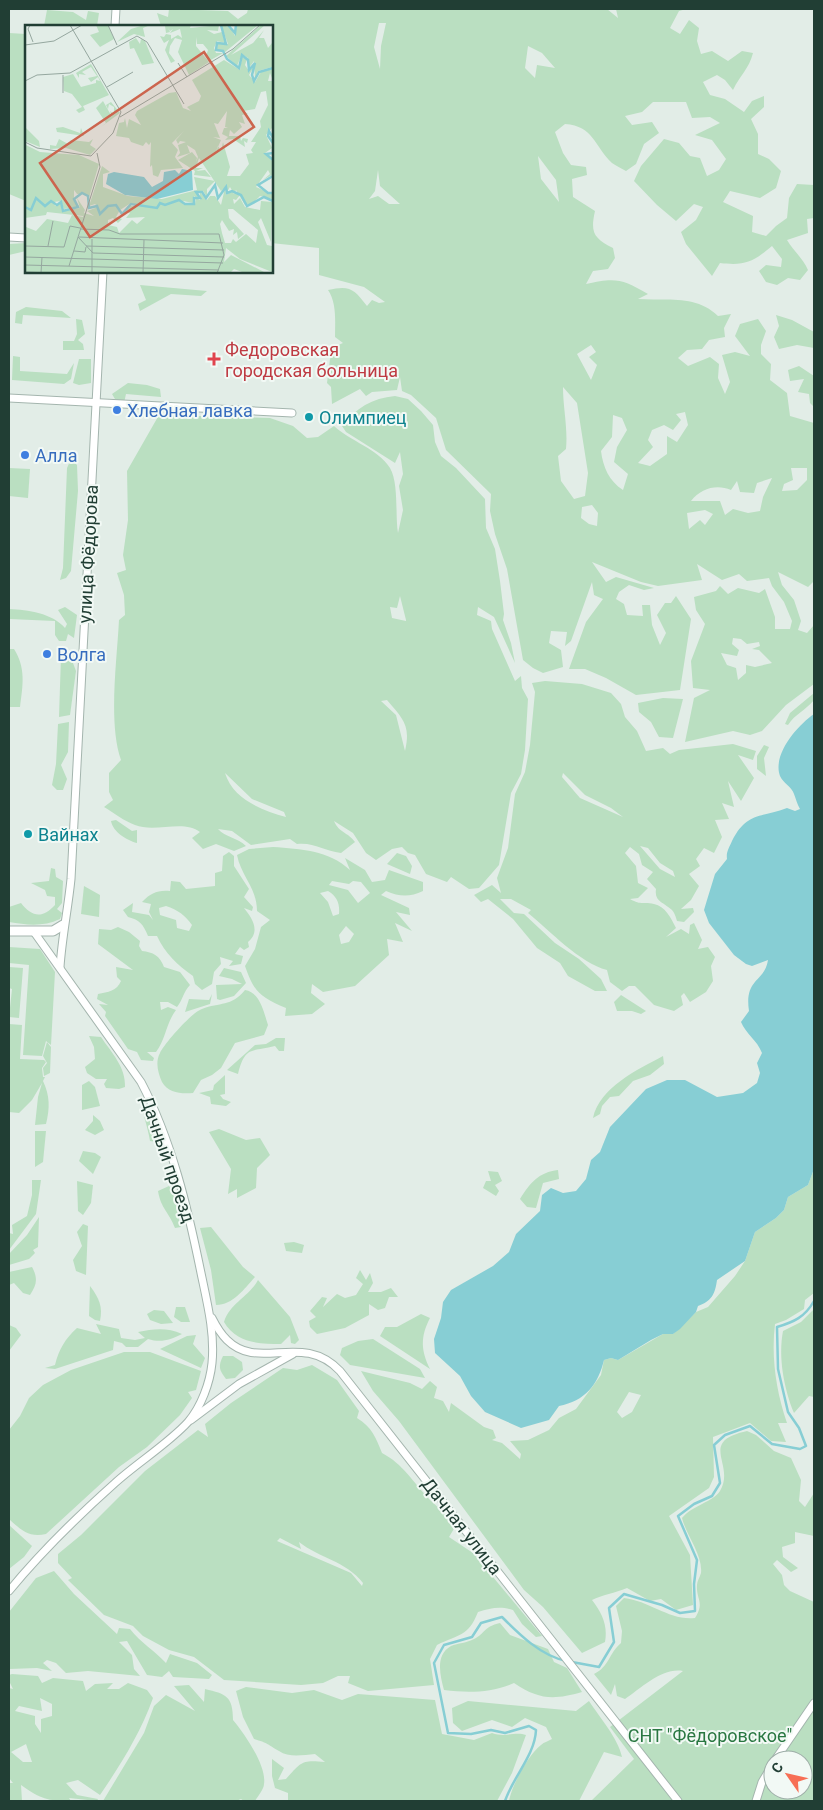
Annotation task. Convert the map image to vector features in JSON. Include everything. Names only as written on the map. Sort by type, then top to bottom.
[{"type":"street","points":[[116,9],[116,25]]},
{"type":"street","points":[[9,237],[25,238]]},
{"type":"street","name":"улица Фёдорова","points":[[60,968],[64,925],[68,916],[71,879],[103,272]]},
{"type":"street","points":[[9,398],[292,414]]},
{"type":"street","points":[[9,931],[53,931],[64,925]]},
{"type":"street","name":"Дачный проезд","points":[[34,932],[141,1082],[149,1098],[178,1176],[191,1225],[210,1316],[213,1347],[208,1383],[188,1422]]},
{"type":"street","name":"Дачная улица","points":[[210,1316],[225,1338],[239,1349],[260,1353],[295,1352],[319,1354],[330,1360],[678,1801]]},
{"type":"street","points":[[9,1591],[59,1536],[115,1483],[188,1422],[239,1384],[295,1352]]},
{"type":"street","points":[[783,1750],[814,1703]]},
{"type":"street","points":[[756,1801],[763,1780]]},
{"type":"green space","points":[[169,9],[228,11],[238,19],[247,13],[248,9],[607,9],[618,18],[616,9],[686,9],[679,11],[670,28],[680,34],[689,20],[699,28],[697,41],[701,54],[712,51],[728,61],[742,51],[753,53],[733,90],[725,80],[717,75],[703,82],[710,95],[725,99],[744,112],[752,101],[764,96],[764,107],[751,119],[758,134],[758,154],[769,159],[781,171],[776,188],[760,198],[730,191],[723,202],[753,216],[752,232],[766,236],[787,218],[789,198],[797,184],[814,185],[814,218],[807,219],[808,233],[787,240],[808,270],[800,280],[788,278],[777,285],[766,282],[759,271],[766,265],[781,267],[782,259],[772,246],[748,262],[736,264],[720,263],[712,276],[686,244],[681,232],[696,220],[703,207],[694,204],[676,221],[657,205],[634,181],[641,166],[664,139],[679,143],[690,156],[700,158],[707,176],[719,170],[726,159],[712,140],[695,135],[720,123],[710,117],[692,118],[686,102],[653,102],[642,112],[625,116],[632,125],[652,122],[659,133],[644,144],[636,164],[626,171],[612,163],[593,138],[582,129],[565,124],[555,132],[563,153],[571,165],[586,167],[587,175],[572,179],[573,197],[595,211],[593,230],[601,241],[613,248],[615,258],[608,269],[593,271],[586,284],[604,280],[625,282],[648,294],[638,299],[690,301],[700,304],[718,316],[731,314],[724,328],[725,337],[709,340],[702,349],[687,350],[678,358],[688,366],[710,357],[719,364],[718,378],[725,394],[730,382],[722,355],[735,352],[750,356],[735,336],[740,324],[758,319],[766,331],[761,345],[761,354],[771,364],[770,380],[787,393],[790,416],[814,423],[814,581],[808,587],[778,572],[782,585],[794,600],[801,621],[798,630],[807,633],[814,625],[814,684],[786,705],[762,731],[750,735],[733,731],[685,742],[694,698],[710,690],[693,688],[691,661],[705,624],[696,610],[694,597],[716,591],[720,586],[728,594],[738,588],[759,593],[765,589],[775,617],[775,629],[790,629],[792,621],[784,602],[772,586],[769,578],[747,581],[739,574],[722,580],[697,564],[702,580],[658,586],[641,582],[592,562],[606,582],[616,577],[654,588],[644,590],[629,585],[619,592],[616,599],[624,604],[627,615],[643,616],[642,605],[650,605],[652,625],[660,645],[666,633],[657,615],[665,603],[671,603],[676,596],[691,619],[680,690],[636,695],[606,678],[585,669],[569,669],[586,622],[603,599],[594,595],[592,582],[571,641],[565,646],[567,632],[551,631],[549,643],[561,650],[563,667],[543,673],[523,660],[507,569],[495,534],[490,511],[491,494],[446,450],[436,418],[411,395],[402,391],[400,377],[397,390],[372,392],[366,396],[360,389],[332,404],[331,387],[327,383],[330,359],[336,346],[343,343],[335,337],[334,307],[328,290],[347,288],[355,292],[367,306],[372,300],[379,303],[385,302],[364,287],[319,275],[319,248],[272,243],[272,25],[161,25],[157,13],[168,17]],"holes":[[[379,23],[386,23],[381,46],[380,69],[374,47]],[[528,46],[542,53],[555,68],[537,65],[535,78],[525,68]],[[538,156],[556,180],[559,202],[541,179]],[[378,170],[380,186],[400,204],[389,204],[378,196],[369,199],[375,191]],[[591,345],[596,352],[589,357],[597,365],[591,380],[577,354]],[[563,387],[577,403],[588,473],[585,496],[574,499],[561,481],[558,456],[566,449]],[[685,412],[688,425],[677,442],[667,436],[667,454],[650,466],[638,463],[653,447],[648,440],[652,430],[664,425],[673,430],[681,420],[676,414]],[[613,415],[622,418],[627,430],[617,447],[614,462],[628,474],[623,490],[610,478],[605,468],[601,451],[612,437]],[[791,468],[807,468],[807,480],[797,490],[782,491],[784,484],[793,480]],[[772,478],[763,497],[760,511],[748,513],[733,509],[725,515],[720,501],[691,501],[704,490],[710,488],[720,487],[731,490],[737,481],[740,492],[754,493],[757,483]],[[592,505],[598,513],[597,526],[589,524],[581,518],[582,507]],[[705,510],[713,514],[705,525],[700,520],[689,529],[687,513]],[[733,638],[741,639],[747,644],[759,642],[760,646],[752,649],[759,650],[772,663],[755,667],[746,665],[746,673],[738,680],[736,668],[727,665],[721,653],[737,656],[739,650],[732,644]]]},
{"type":"green space","points":[[47,10],[73,12],[86,20],[88,11],[99,13],[97,25],[44,25]]},
{"type":"green space","points":[[9,33],[25,34],[25,201],[9,194]]},
{"type":"green space","points":[[25,243],[25,251],[9,255],[9,244]]},
{"type":"green space","points":[[140,285],[207,291],[201,296],[171,294],[140,311],[138,304],[146,300]]},
{"type":"green space","points":[[26,307],[62,311],[71,318],[23,315],[22,324],[15,323],[16,312]]},
{"type":"green space","points":[[776,315],[792,320],[814,332],[814,348],[797,345],[779,349],[774,337],[779,326]]},
{"type":"green space","points":[[76,319],[82,320],[85,334],[78,340],[83,344],[84,350],[63,350],[63,341],[74,341],[77,334]]},
{"type":"green space","points":[[13,356],[20,357],[20,371],[67,374],[74,363],[71,379],[64,384],[12,380]]},
{"type":"green space","points":[[79,359],[91,359],[91,383],[79,385],[73,383]]},
{"type":"green space","points":[[799,366],[814,376],[814,407],[810,403],[809,394],[798,392],[804,379],[790,381],[788,370]]},
{"type":"green space","points":[[128,383],[147,385],[160,389],[161,397],[126,394],[124,403],[115,399],[112,394]]},
{"type":"green space","points":[[395,396],[408,399],[421,411],[433,425],[435,442],[441,456],[456,468],[485,499],[486,528],[495,549],[504,614],[503,620],[511,643],[515,663],[494,617],[478,607],[477,615],[491,621],[492,629],[515,681],[521,676],[522,688],[528,699],[525,750],[521,774],[511,793],[499,865],[479,888],[469,889],[451,877],[447,882],[426,874],[415,855],[408,853],[402,847],[392,849],[376,860],[366,853],[353,833],[334,821],[338,828],[355,842],[341,853],[314,845],[297,844],[290,839],[251,845],[232,831],[218,829],[246,846],[234,851],[216,844],[203,849],[192,838],[200,832],[193,828],[178,826],[143,827],[127,821],[104,807],[113,800],[109,792],[109,773],[121,760],[115,728],[114,691],[119,620],[125,615],[124,595],[117,573],[126,570],[123,555],[128,520],[127,471],[159,415],[270,418],[293,426],[307,438],[318,437],[334,426],[371,450],[385,461],[390,468],[395,482],[398,533],[403,510],[399,486],[403,474],[400,452],[395,463],[346,432],[342,426],[365,405]],"holes":[[[400,596],[406,620],[406,621],[392,618],[390,607],[397,608]],[[387,700],[404,723],[407,735],[405,751],[396,715],[381,701]],[[225,773],[252,799],[284,812],[286,817],[267,811],[249,802],[241,797],[229,782]]]},
{"type":"green space","points":[[71,459],[77,465],[78,491],[71,571],[66,578],[60,580],[63,568],[67,468]]},
{"type":"green space","points":[[9,468],[30,469],[28,498],[9,496]]},
{"type":"green space","points":[[65,607],[77,615],[74,638],[68,634],[66,641],[59,641],[55,635],[55,621],[9,619],[9,609],[32,611],[53,619],[65,628],[67,624],[58,610]]},
{"type":"green space","points":[[9,649],[14,649],[22,670],[23,684],[20,707],[9,707]]},
{"type":"green space","points":[[70,655],[76,671],[70,715],[59,717],[61,656]]},
{"type":"green space","points":[[545,681],[582,684],[611,693],[621,704],[625,717],[637,731],[646,751],[663,748],[670,754],[679,750],[733,744],[756,751],[753,760],[738,755],[754,778],[741,801],[728,781],[734,807],[722,803],[729,819],[715,820],[722,837],[714,853],[704,848],[696,859],[700,866],[689,874],[699,886],[691,900],[681,909],[693,908],[694,912],[684,922],[677,921],[672,910],[658,899],[656,889],[647,879],[653,872],[642,865],[639,854],[630,847],[625,853],[636,866],[638,883],[648,888],[638,898],[630,899],[658,905],[664,910],[676,928],[666,937],[681,929],[689,934],[690,925],[694,923],[702,940],[698,949],[708,947],[715,957],[711,966],[713,981],[706,992],[690,1002],[684,993],[681,996],[683,1005],[674,1011],[654,1005],[635,986],[629,986],[622,991],[610,982],[607,970],[586,961],[576,954],[528,913],[531,910],[511,899],[500,899],[514,913],[524,914],[555,943],[579,959],[601,979],[607,991],[595,991],[568,976],[560,963],[537,948],[513,919],[488,899],[481,902],[474,895],[492,885],[501,893],[497,878],[508,848],[515,794],[525,772],[530,745],[535,692],[532,683]],"holes":[[[563,773],[585,795],[611,808],[623,817],[580,798],[562,777]],[[640,846],[648,848],[660,863],[673,871],[675,877],[660,869]]]},
{"type":"green space","points":[[814,693],[814,700],[788,725],[785,724],[790,713]]},
{"type":"green space","points":[[663,698],[683,699],[673,738],[659,737],[651,722],[639,712],[638,703]]},
{"type":"green space","points":[[69,722],[68,752],[61,765],[67,779],[63,790],[57,790],[52,785],[56,764],[58,724]]},
{"type":"green space","points":[[764,745],[769,747],[764,758],[766,776],[757,769],[757,756]]},
{"type":"green space","points":[[116,820],[132,831],[137,830],[137,843],[124,838],[114,829],[111,821]]},
{"type":"green space","points":[[273,847],[314,852],[333,858],[350,870],[345,858],[365,870],[372,882],[385,880],[389,870],[423,882],[423,891],[418,893],[405,896],[386,891],[381,895],[409,908],[410,915],[396,912],[412,931],[395,923],[403,942],[387,939],[389,955],[355,986],[323,992],[312,984],[311,993],[325,1004],[312,1014],[285,1016],[286,1008],[264,997],[255,988],[245,966],[255,949],[261,927],[270,920],[257,911],[252,889],[239,862],[237,855],[249,849]],"holes":[[[332,881],[349,884],[353,881],[361,882],[370,893],[358,903],[348,890],[329,885]],[[328,891],[334,895],[339,907],[339,914],[333,916],[328,902],[320,893]],[[346,926],[354,934],[349,942],[341,944],[339,935]]]},
{"type":"green space","points":[[229,852],[234,856],[234,866],[249,889],[244,897],[253,907],[252,911],[244,908],[250,916],[255,929],[252,938],[248,942],[249,947],[244,950],[240,947],[235,954],[243,956],[241,964],[229,966],[233,961],[220,957],[221,964],[214,972],[212,984],[202,990],[195,984],[193,976],[168,953],[157,936],[148,936],[141,923],[128,917],[123,910],[133,903],[132,912],[149,915],[153,920],[149,912],[151,904],[142,902],[145,899],[151,894],[170,891],[171,881],[180,882],[186,889],[215,886],[215,873],[222,871],[223,856]],"holes":[[[166,906],[181,913],[189,921],[192,925],[189,931],[177,928],[176,920],[160,915],[159,908]]]},
{"type":"green space","points":[[397,853],[406,856],[412,866],[410,874],[387,864]]},
{"type":"green space","points":[[51,868],[55,869],[56,877],[63,881],[62,903],[57,909],[62,913],[60,919],[54,922],[35,925],[9,922],[9,907],[21,903],[29,911],[37,915],[46,913],[55,905],[55,897],[47,896],[45,890],[31,883],[49,881]]},
{"type":"green space","points":[[84,886],[100,895],[99,917],[81,914]]},
{"type":"green space","points":[[118,927],[129,932],[140,941],[139,946],[142,951],[156,955],[164,967],[180,972],[190,985],[177,1007],[168,1002],[160,1002],[161,1010],[168,1007],[176,1010],[156,1052],[147,1052],[154,1058],[153,1061],[141,1060],[137,1052],[128,1049],[105,1016],[106,1012],[99,1004],[108,1005],[97,999],[98,994],[112,990],[121,981],[117,977],[116,967],[133,970],[98,944],[99,929],[111,930]]},
{"type":"green space","points":[[9,947],[40,949],[55,972],[51,1045],[46,1041],[42,1056],[23,1055],[29,965],[9,963]]},
{"type":"green space","points":[[9,967],[23,968],[19,1018],[9,1017],[12,989],[9,988]]},
{"type":"green space","points":[[224,968],[241,972],[246,983],[234,996],[220,1000],[217,999],[216,985],[242,984],[219,976]]},
{"type":"green space","points":[[245,990],[258,999],[263,1009],[268,1025],[264,1035],[235,1043],[221,1068],[201,1080],[193,1093],[171,1091],[162,1082],[157,1064],[158,1056],[167,1043],[197,1011],[230,1002]]},
{"type":"green space","points":[[212,994],[210,1004],[185,1012],[189,999],[209,1000]]},
{"type":"green space","points":[[621,995],[646,1011],[641,1014],[632,1011],[617,1011],[614,1002]]},
{"type":"green space","points":[[9,1024],[22,1025],[20,1059],[44,1060],[46,1062],[42,1068],[43,1077],[45,1077],[43,1081],[49,1102],[46,1124],[35,1125],[38,1097],[42,1083],[32,1100],[19,1113],[9,1112]]},
{"type":"green space","points":[[89,1036],[101,1037],[113,1054],[123,1073],[125,1087],[119,1089],[106,1088],[104,1084],[107,1079],[96,1079],[87,1073],[85,1067],[95,1059],[94,1047]]},
{"type":"green space","points":[[276,1038],[285,1038],[284,1051],[279,1051],[275,1046],[255,1050],[246,1054],[238,1074],[227,1070],[255,1045],[266,1044]]},
{"type":"green space","points":[[47,1042],[51,1047],[50,1073],[44,1076],[43,1068],[47,1063],[43,1056]]},
{"type":"green space","points":[[663,1056],[664,1064],[650,1075],[633,1081],[619,1096],[610,1097],[602,1106],[600,1114],[593,1118],[603,1097],[611,1088]]},
{"type":"green space","points":[[225,1075],[225,1094],[220,1095],[223,1099],[231,1102],[226,1106],[211,1104],[210,1097],[199,1093],[213,1090],[214,1085]]},
{"type":"green space","points":[[89,1081],[95,1087],[100,1106],[82,1110],[82,1085]]},
{"type":"green space","points":[[142,1099],[157,1142],[150,1141]]},
{"type":"green space","points":[[93,1115],[100,1121],[104,1130],[95,1135],[85,1130],[93,1121]]},
{"type":"green space","points":[[219,1129],[246,1140],[260,1138],[270,1155],[257,1168],[256,1188],[237,1198],[237,1189],[228,1194],[231,1169],[209,1132]]},
{"type":"green space","points":[[35,1131],[46,1131],[43,1162],[35,1167]]},
{"type":"green space","points":[[83,1151],[95,1153],[101,1157],[93,1174],[79,1161]]},
{"type":"green space","points":[[814,1169],[814,1293],[805,1300],[804,1309],[786,1320],[775,1324],[775,1374],[787,1423],[778,1423],[786,1442],[771,1441],[750,1423],[713,1437],[714,1477],[709,1488],[669,1516],[690,1555],[693,1605],[676,1610],[661,1599],[650,1601],[627,1588],[596,1598],[592,1600],[603,1620],[606,1630],[605,1642],[582,1653],[543,1607],[524,1590],[399,1421],[373,1391],[361,1371],[410,1383],[422,1389],[430,1381],[437,1387],[434,1398],[443,1401],[449,1412],[451,1403],[484,1427],[493,1430],[496,1438],[492,1440],[502,1443],[520,1459],[521,1454],[510,1441],[528,1440],[549,1430],[559,1418],[576,1409],[601,1375],[604,1360],[611,1358],[618,1360],[663,1334],[673,1334],[696,1312],[708,1307],[735,1276],[745,1261],[755,1232],[776,1218],[784,1210],[788,1197],[808,1185]],"holes":[[[629,1392],[641,1395],[632,1412],[622,1418],[617,1412]]]},
{"type":"green space","points":[[558,1170],[559,1179],[543,1183],[536,1208],[527,1207],[520,1199],[527,1188],[545,1173]]},
{"type":"green space","points":[[488,1171],[498,1172],[502,1181],[495,1185],[499,1191],[496,1196],[483,1188],[486,1181],[491,1181]]},
{"type":"green space","points":[[32,1180],[41,1180],[36,1214],[9,1250],[9,1233],[13,1234],[12,1225],[27,1216],[32,1195]]},
{"type":"green space","points":[[77,1181],[93,1185],[91,1203],[83,1215],[78,1211]]},
{"type":"green space","points":[[169,1186],[174,1194],[181,1227],[175,1228],[159,1197],[158,1191]]},
{"type":"green space","points":[[39,1217],[38,1247],[33,1250],[35,1253],[29,1259],[9,1265],[9,1254],[27,1235]]},
{"type":"green space","points":[[83,1224],[88,1226],[86,1275],[76,1271],[73,1260],[82,1246],[77,1232]]},
{"type":"green space","points":[[211,1227],[243,1267],[255,1277],[233,1299],[216,1305],[211,1270],[200,1228]]},
{"type":"green space","points":[[294,1242],[304,1245],[302,1253],[286,1251],[284,1243]]},
{"type":"green space","points":[[32,1267],[36,1281],[30,1295],[23,1293],[14,1283],[9,1285],[9,1272]]},
{"type":"green space","points":[[360,1270],[366,1280],[370,1273],[373,1283],[368,1292],[381,1292],[391,1288],[398,1297],[389,1297],[385,1308],[378,1310],[369,1304],[369,1315],[345,1328],[317,1334],[310,1327],[309,1321],[316,1317],[310,1311],[322,1297],[327,1298],[323,1307],[337,1294],[345,1298],[356,1295],[363,1284],[356,1278]]},
{"type":"green space","points":[[258,1280],[290,1317],[299,1340],[295,1344],[291,1343],[290,1335],[281,1344],[264,1344],[249,1341],[235,1334],[224,1322],[235,1305],[250,1291]]},
{"type":"green space","points":[[90,1286],[100,1302],[100,1321],[89,1316]]},
{"type":"green space","points":[[176,1307],[185,1307],[190,1322],[181,1322],[174,1317]]},
{"type":"green space","points":[[814,1309],[814,1397],[809,1396],[794,1413],[787,1394],[783,1373],[781,1351],[783,1331],[801,1322]]},
{"type":"green space","points":[[154,1310],[164,1311],[173,1323],[161,1324],[150,1320],[147,1314]]},
{"type":"green space","points":[[421,1314],[430,1318],[423,1338],[423,1350],[430,1369],[380,1336],[385,1327],[397,1327]]},
{"type":"green space","points":[[96,1324],[119,1329],[121,1338],[135,1340],[145,1338],[138,1332],[149,1330],[160,1329],[182,1334],[165,1340],[148,1339],[138,1347],[126,1347],[122,1343],[114,1341],[113,1350],[55,1369],[45,1368],[55,1365],[63,1345],[77,1328],[101,1334]]},
{"type":"green space","points":[[9,1325],[16,1328],[21,1335],[9,1351]]},
{"type":"green space","points":[[196,1335],[193,1344],[205,1358],[201,1368],[160,1349],[187,1336]]},
{"type":"green space","points":[[373,1339],[420,1369],[425,1378],[350,1365],[340,1355],[342,1348],[358,1341]]},
{"type":"green space","points":[[124,1352],[150,1352],[201,1371],[196,1390],[188,1392],[192,1398],[180,1415],[147,1447],[119,1467],[46,1534],[30,1534],[17,1527],[9,1519],[9,1430],[20,1416],[29,1398],[43,1385],[71,1370]]},
{"type":"green space","points":[[223,1356],[233,1356],[242,1362],[243,1370],[235,1378],[226,1379],[222,1373],[220,1363]]},
{"type":"green space","points":[[312,1365],[337,1380],[359,1411],[357,1418],[370,1429],[382,1453],[396,1462],[453,1523],[455,1527],[449,1537],[473,1553],[542,1636],[536,1637],[522,1624],[513,1610],[500,1608],[478,1612],[466,1631],[437,1645],[430,1659],[434,1685],[368,1691],[348,1683],[350,1676],[338,1676],[323,1683],[301,1685],[224,1680],[194,1657],[169,1650],[143,1636],[133,1626],[104,1615],[68,1580],[72,1578],[58,1563],[58,1554],[81,1535],[145,1471],[198,1430],[208,1437],[205,1424],[231,1403],[283,1368],[297,1370]],"holes":[[[280,1538],[301,1549],[299,1542],[349,1570],[363,1583],[362,1586],[351,1573],[277,1541]]]},
{"type":"green space","name":"СНТ \"Фёдоровское\"","points":[[747,1431],[756,1435],[774,1451],[791,1458],[801,1480],[799,1501],[805,1507],[814,1493],[814,1536],[795,1532],[795,1543],[782,1547],[783,1557],[798,1568],[791,1572],[777,1560],[773,1564],[782,1575],[784,1585],[790,1591],[814,1602],[814,1801],[591,1801],[634,1759],[610,1727],[683,1671],[668,1672],[660,1675],[625,1699],[617,1696],[615,1684],[611,1695],[594,1674],[603,1668],[621,1643],[622,1631],[616,1606],[624,1598],[643,1603],[677,1617],[695,1618],[700,1604],[697,1582],[701,1573],[701,1566],[682,1518],[713,1498],[720,1491],[724,1481],[721,1448],[724,1441]]},
{"type":"green space","points":[[9,1525],[32,1546],[24,1557],[9,1569]]},
{"type":"green space","points":[[54,1571],[74,1594],[117,1634],[119,1628],[130,1629],[166,1663],[170,1654],[197,1663],[212,1675],[209,1679],[173,1677],[169,1671],[162,1677],[147,1675],[127,1641],[119,1642],[132,1655],[134,1669],[140,1676],[88,1671],[66,1673],[56,1663],[47,1660],[43,1663],[52,1671],[37,1668],[9,1669],[9,1612],[36,1578]]},
{"type":"green space","points":[[500,1623],[510,1635],[548,1649],[554,1662],[567,1668],[582,1692],[547,1697],[531,1693],[514,1683],[497,1689],[479,1691],[444,1690],[440,1666],[446,1650],[451,1646],[478,1637],[490,1626]]},
{"type":"green space","points":[[9,1675],[38,1676],[42,1683],[53,1678],[83,1681],[86,1691],[95,1684],[113,1683],[107,1689],[119,1689],[128,1683],[147,1690],[153,1698],[130,1748],[100,1795],[78,1780],[66,1783],[77,1795],[98,1799],[97,1801],[69,1798],[71,1801],[50,1800],[39,1796],[21,1785],[22,1801],[9,1801],[9,1783],[13,1783],[9,1778],[9,1688],[13,1689],[9,1681]],"holes":[[[40,1698],[52,1704],[52,1716],[41,1719],[41,1733],[35,1724],[35,1716],[15,1711],[19,1706],[42,1711]],[[26,1744],[32,1762],[23,1762],[11,1752]]]},
{"type":"green space","points":[[189,1685],[204,1702],[205,1689],[223,1695],[230,1701],[233,1720],[248,1741],[262,1768],[264,1786],[255,1801],[244,1801],[241,1799],[236,1801],[103,1801],[144,1733],[154,1706],[166,1695],[195,1711],[174,1686]]},
{"type":"green space","points":[[246,1687],[292,1693],[314,1690],[342,1700],[358,1694],[435,1700],[442,1734],[474,1740],[492,1733],[526,1735],[512,1773],[497,1801],[288,1801],[288,1793],[275,1788],[272,1776],[272,1759],[284,1768],[278,1780],[286,1779],[303,1763],[311,1761],[325,1762],[315,1754],[287,1755],[254,1739],[243,1717],[236,1691]]},
{"type":"green space","points":[[468,1701],[576,1711],[589,1701],[613,1735],[622,1757],[604,1752],[579,1801],[509,1801],[513,1787],[526,1763],[541,1745],[552,1739],[546,1727],[525,1718],[512,1727],[492,1720],[462,1731],[453,1723],[452,1708]]},
{"type":"water","points":[[814,714],[814,1169],[808,1185],[788,1197],[784,1210],[776,1218],[755,1232],[745,1261],[717,1280],[712,1296],[707,1302],[698,1306],[696,1312],[680,1329],[673,1334],[663,1334],[651,1340],[618,1360],[611,1358],[604,1360],[594,1384],[583,1396],[568,1404],[559,1406],[549,1420],[521,1428],[485,1412],[471,1396],[460,1376],[435,1353],[434,1339],[441,1318],[443,1302],[451,1290],[493,1266],[509,1252],[516,1234],[540,1211],[542,1195],[551,1188],[563,1193],[576,1191],[586,1179],[591,1160],[600,1152],[610,1127],[646,1089],[667,1080],[685,1080],[717,1097],[743,1093],[757,1083],[760,1073],[757,1063],[762,1053],[741,1022],[749,1011],[749,992],[763,973],[768,960],[752,966],[734,955],[709,923],[704,910],[715,874],[727,859],[727,852],[732,841],[743,825],[755,817],[787,808],[795,811],[800,809],[793,792],[780,776],[780,759],[783,750],[794,733]]},
{"type":"waterway","points":[[572,1662],[599,1667],[614,1642],[609,1608],[624,1594],[662,1605],[680,1613],[695,1611],[694,1584],[697,1560],[678,1516],[694,1504],[712,1496],[720,1483],[714,1445],[725,1435],[750,1426],[772,1444],[800,1449],[806,1446],[799,1428],[788,1412],[778,1369],[777,1327],[799,1318],[814,1301]]},
{"type":"waterway","points":[[505,1801],[532,1748],[536,1730],[529,1726],[505,1733],[491,1730],[471,1734],[448,1733],[434,1663],[444,1645],[472,1637],[481,1623],[502,1617],[540,1650],[558,1659],[567,1661]]},
{"type":"place","name":"Федоровская городская больница","points":[[214,359]]},
{"type":"place","name":"Хлебная лавка","points":[[117,410]]},
{"type":"place","name":"Олимпиец","points":[[309,417]]},
{"type":"place","name":"Алла","points":[[25,455]]},
{"type":"place","name":"Волга","points":[[47,654]]},
{"type":"place","name":"Вайнах","points":[[28,834]]}]
